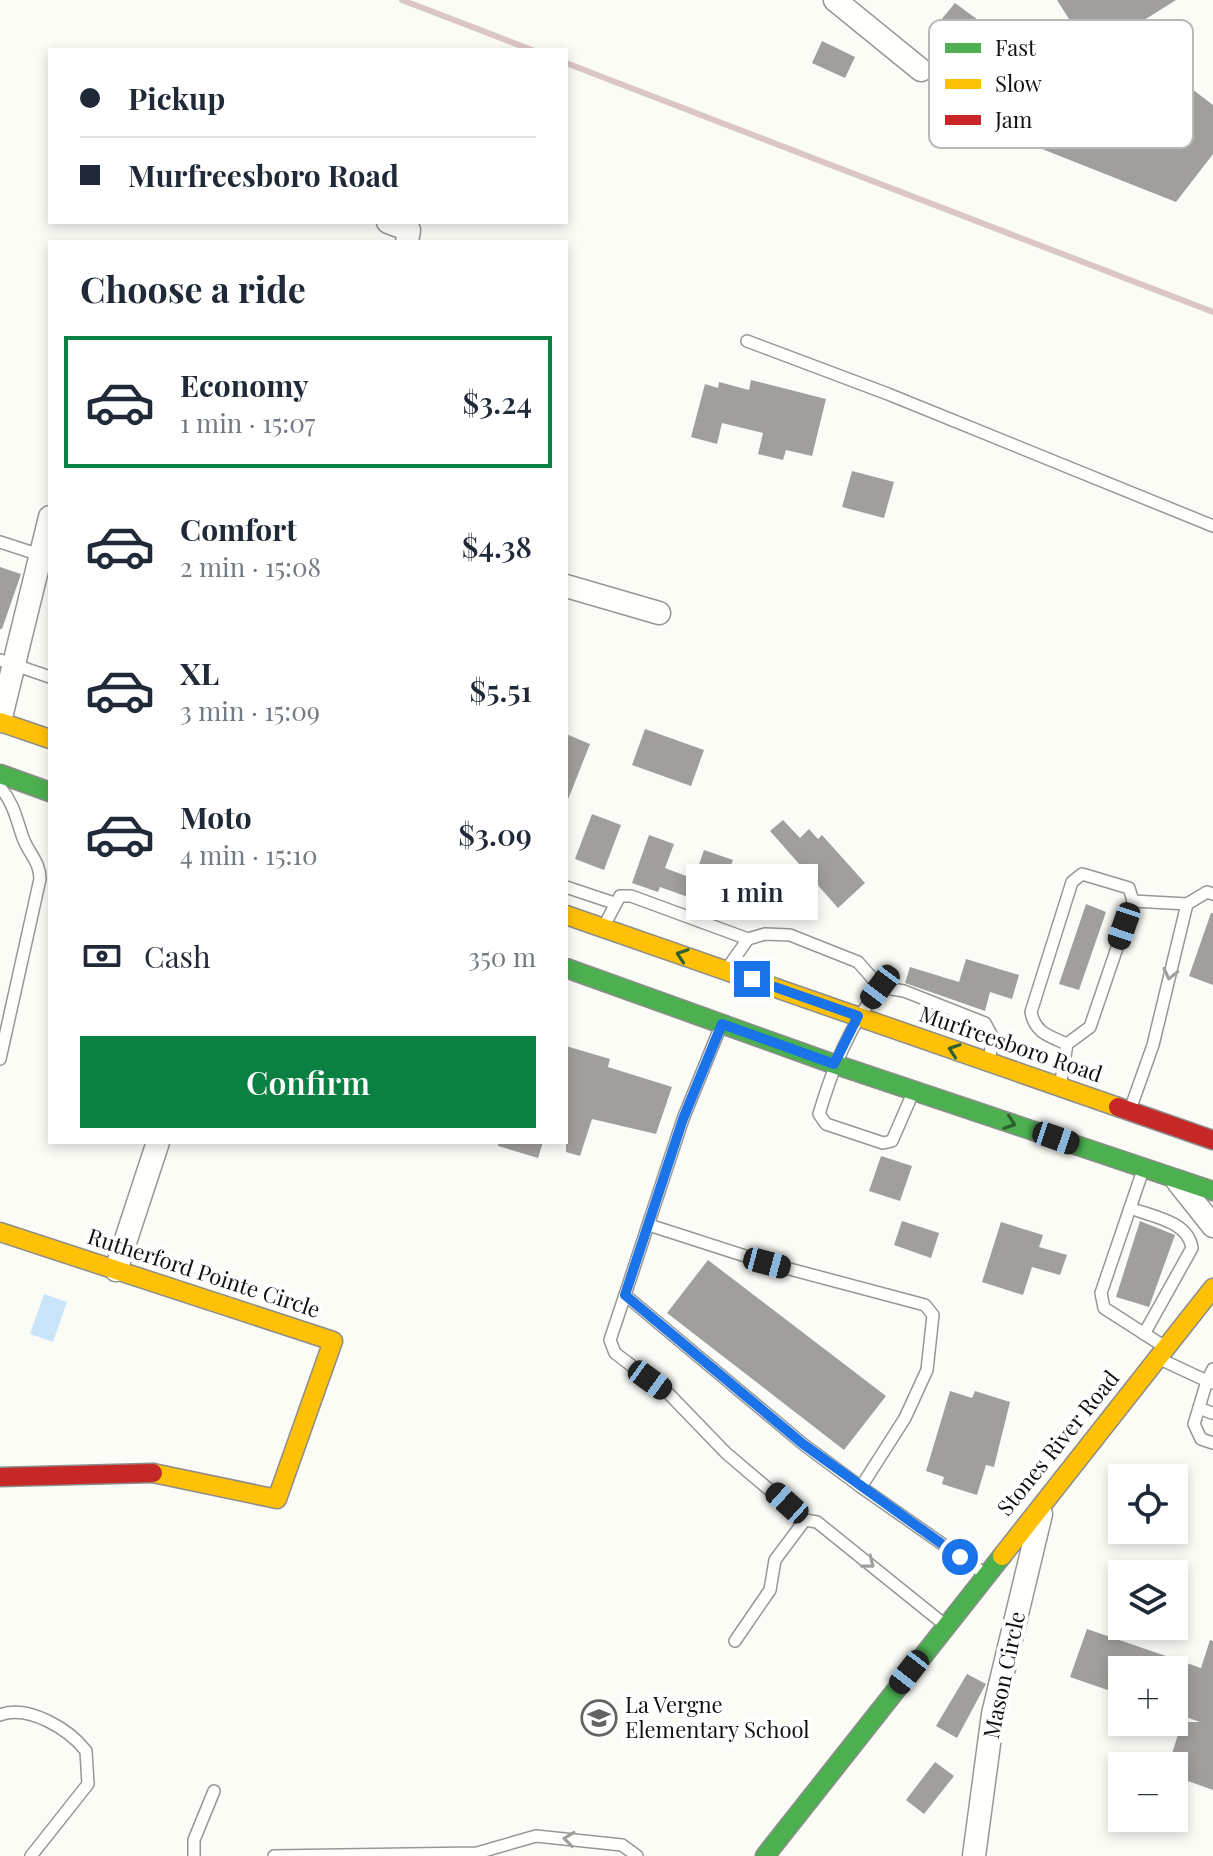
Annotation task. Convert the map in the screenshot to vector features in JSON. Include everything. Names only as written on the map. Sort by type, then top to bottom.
[{"type":"street","points":[[835,0],[921,70]]},
{"type":"street","points":[[48,525],[7,663],[0,722],[48,738]]},
{"type":"street","points":[[568,587],[659,613]]},
{"type":"street","points":[[0,774],[48,791]]},
{"type":"street","name":"Murfreesboro Road","points":[[568,916],[1213,1140]]},
{"type":"street","points":[[568,969],[834,1064],[1213,1191]]},
{"type":"street","points":[[116,1270],[157,1144]]},
{"type":"street","points":[[1175,1179],[1213,1226]]},
{"type":"street","name":"Rutherford Pointe Circle","points":[[0,1232],[333,1341],[277,1499],[146,1472],[0,1477]]},
{"type":"street","name":"Stones River Road","points":[[765,1856],[1045,1497],[1213,1288]]},
{"type":"street","name":"Mason Circle","points":[[974,1856],[993,1714],[1045,1497]]},
{"type":"lane","points":[[747,341],[888,394],[1213,526]]},
{"type":"lane","points":[[0,542],[40,555]]},
{"type":"lane","points":[[7,663],[48,676]]},
{"type":"lane","points":[[0,787],[15,805],[24,841],[40,866],[40,879],[0,1059]]},
{"type":"lane","points":[[1060,1086],[1067,1044],[1090,1027],[1133,901],[1129,888],[1082,874],[1072,882],[1031,1012],[1033,1025],[1042,1033],[1067,1044]]},
{"type":"lane","points":[[568,888],[614,903]]},
{"type":"lane","points":[[1133,901],[1187,904],[1207,892],[1213,894]]},
{"type":"lane","points":[[604,928],[614,903],[620,896],[631,896],[748,939],[765,934],[790,935],[858,962],[880,987],[904,991],[985,1023],[992,1036],[990,1062]]},
{"type":"lane","points":[[1130,1111],[1153,1045],[1187,904]]},
{"type":"lane","points":[[726,970],[748,939]]},
{"type":"lane","points":[[880,987],[858,1016],[834,1064],[819,1114],[826,1124],[883,1143],[892,1141],[913,1091]]},
{"type":"lane","points":[[722,1024],[683,1119],[610,1340],[615,1353],[669,1394],[726,1453],[805,1520],[817,1522],[945,1625]]},
{"type":"lane","points":[[1144,1168],[1101,1293],[1104,1308],[1144,1334],[1161,1353],[1210,1382]]},
{"type":"lane","points":[[1130,1208],[1182,1227],[1190,1237],[1192,1248],[1144,1334]]},
{"type":"lane","points":[[649,1225],[767,1263],[925,1305],[933,1315],[927,1370],[905,1418],[861,1487]]},
{"type":"lane","points":[[625,1295],[803,1444],[985,1574]]},
{"type":"lane","points":[[1213,1369],[1194,1424],[1201,1439],[1213,1443]]},
{"type":"lane","points":[[1199,1408],[1212,1413]]},
{"type":"lane","points":[[735,1641],[770,1590],[775,1560],[805,1520]]},
{"type":"lane","points":[[0,1715],[10,1711],[58,1726],[86,1751],[88,1784],[31,1856]]},
{"type":"lane","points":[[194,1856],[194,1840],[214,1791]]},
{"type":"lane","points":[[274,1856],[477,1853],[502,1851],[536,1836],[622,1845],[637,1856]]},
{"type":"water","points":[[44,1294],[67,1302],[53,1342],[30,1334]]},
{"type":"building","points":[[1057,0],[1176,0],[1144,20],[1070,20]]},
{"type":"building","points":[[955,3],[978,20],[941,20]]},
{"type":"building","points":[[822,41],[855,57],[845,78],[812,63]]},
{"type":"building","points":[[1193,90],[1213,105],[1213,154],[1176,202],[1040,148],[1193,148]]},
{"type":"building","points":[[751,380],[826,399],[812,456],[786,450],[783,460],[758,454],[763,433],[722,423],[717,444],[691,437],[705,384],[718,388],[719,382],[749,390]]},
{"type":"building","points":[[852,471],[894,482],[884,518],[842,507]]},
{"type":"building","points":[[0,567],[21,574],[2,629],[0,629]]},
{"type":"building","points":[[645,729],[704,750],[691,786],[632,765]]},
{"type":"building","points":[[568,735],[590,744],[568,799]]},
{"type":"building","points":[[592,814],[621,825],[604,870],[575,859]]},
{"type":"building","points":[[783,820],[800,838],[809,829],[818,839],[822,835],[865,883],[838,908],[770,831]]},
{"type":"building","points":[[649,835],[674,844],[665,868],[694,879],[704,850],[733,860],[716,907],[660,887],[658,892],[632,883]]},
{"type":"building","points":[[1086,904],[1106,912],[1079,990],[1059,984]]},
{"type":"building","points":[[1213,913],[1213,985],[1189,976]]},
{"type":"building","points":[[966,959],[1019,975],[1012,999],[990,992],[985,1011],[905,983],[910,967],[959,982]]},
{"type":"building","points":[[568,1047],[610,1059],[608,1067],[672,1087],[656,1134],[592,1119],[580,1156],[566,1152]]},
{"type":"building","points":[[498,1144],[542,1144],[538,1158]]},
{"type":"building","points":[[881,1156],[912,1166],[900,1201],[869,1191]]},
{"type":"building","points":[[902,1221],[939,1233],[931,1258],[894,1245]]},
{"type":"building","points":[[1140,1221],[1175,1235],[1149,1307],[1116,1297]]},
{"type":"building","points":[[1001,1222],[1043,1235],[1039,1247],[1067,1255],[1060,1275],[1032,1267],[1023,1295],[982,1282]]},
{"type":"building","points":[[708,1260],[886,1396],[844,1450],[667,1313]]},
{"type":"building","points":[[950,1391],[972,1398],[975,1391],[1010,1402],[994,1467],[986,1465],[977,1495],[942,1484],[944,1477],[926,1471]]},
{"type":"building","points":[[1087,1629],[1108,1636],[1108,1640],[1119,1640],[1166,1656],[1108,1656],[1108,1690],[1070,1677]]},
{"type":"building","points":[[1210,1640],[1213,1641],[1213,1790],[1188,1781],[1188,1752],[1172,1752],[1178,1736],[1188,1736],[1188,1722],[1200,1722],[1188,1718],[1188,1664],[1201,1668]]},
{"type":"building","points":[[967,1674],[986,1684],[957,1738],[936,1726]]},
{"type":"building","points":[[935,1762],[954,1776],[924,1814],[906,1800]]},
{"type":"railway","points":[[402,0],[527,48]]},
{"type":"railway","points":[[568,64],[1213,312]]},
{"type":"traffic: fast","points":[[0,774],[48,791]]},
{"type":"traffic: fast","points":[[568,969],[828,1062],[1213,1191]]},
{"type":"traffic: fast","points":[[765,1856],[1002,1556]]},
{"type":"traffic: slow","points":[[0,722],[48,738]]},
{"type":"traffic: slow","points":[[568,916],[1118,1107]]},
{"type":"traffic: slow","points":[[0,1232],[333,1341],[277,1499],[153,1473]]},
{"type":"traffic: slow","points":[[1002,1556],[1213,1288]]},
{"type":"traffic: jam","points":[[1118,1107],[1213,1140]]},
{"type":"traffic: jam","points":[[0,1477],[153,1473]]},
{"type":"place","name":"La Vergne Elementary School","points":[[599,1718]]},
{"type":"route","points":[[752,979],[858,1016],[834,1064],[722,1024],[683,1119],[625,1295],[803,1444],[960,1557]]}]
